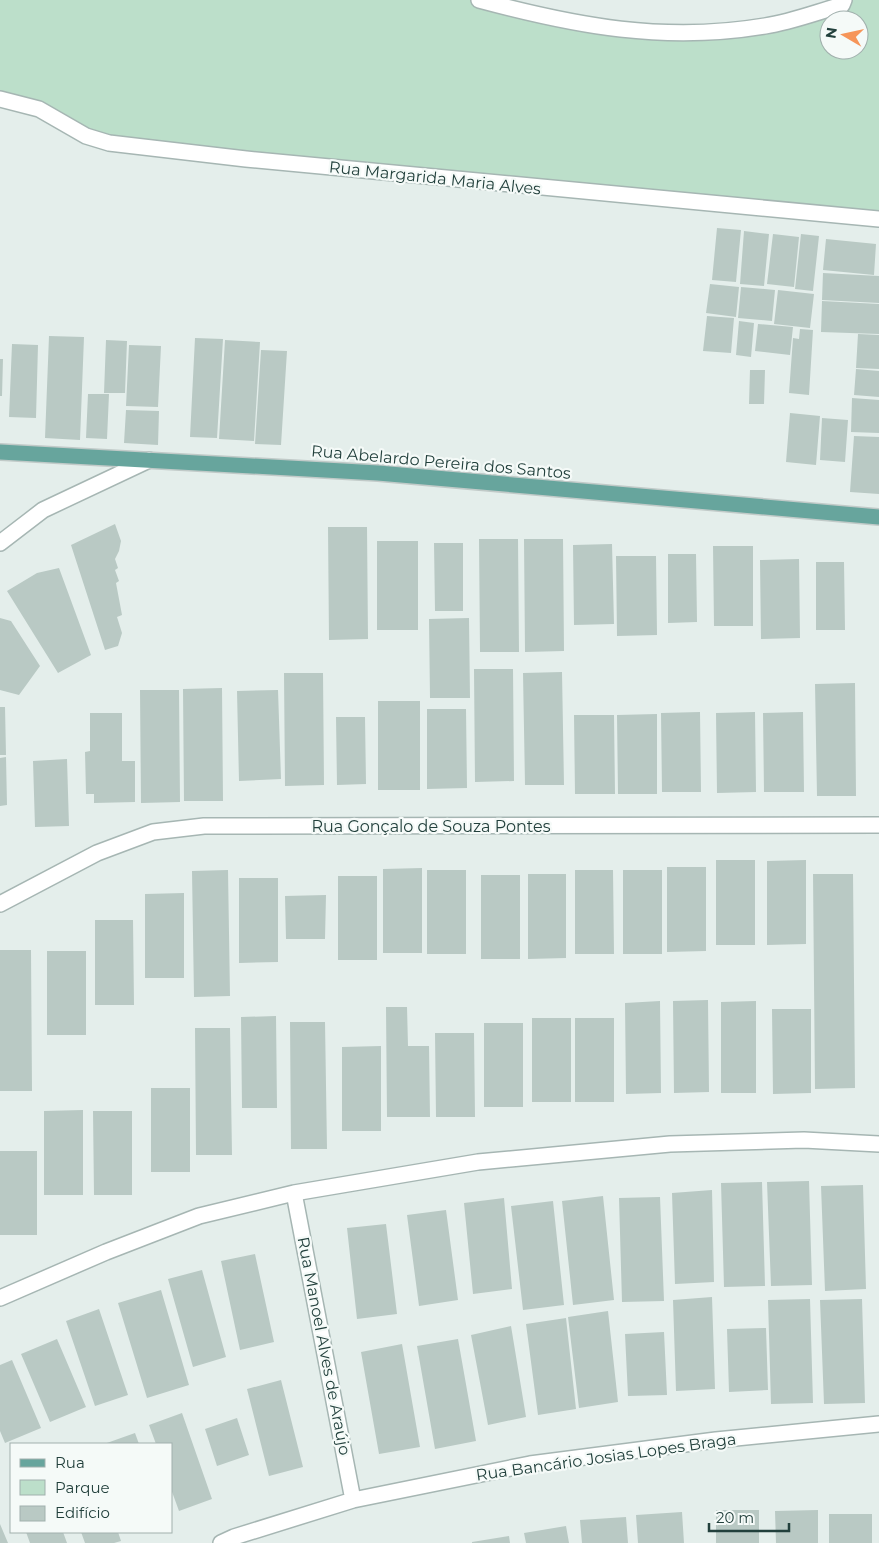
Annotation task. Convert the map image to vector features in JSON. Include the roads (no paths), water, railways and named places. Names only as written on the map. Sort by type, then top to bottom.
[{"type":"main road","name":"Rua Abelardo Pereira dos Santos","points":[[0,452],[378,473],[879,517]]},
{"type":"street","points":[[480,0],[541,16],[626,31],[689,34],[766,26],[843,2]]},
{"type":"street","name":"Rua Margarida Maria Alves","points":[[0,99],[39,109],[86,136],[109,143],[246,159],[879,219]]},
{"type":"street","points":[[0,543],[42,510],[149,460]]},
{"type":"street","name":"Rua Gonçalo de Souza Pontes","points":[[0,904],[97,853],[153,832],[204,826],[879,825]]},
{"type":"street","points":[[0,1298],[106,1252],[200,1216],[294,1193],[478,1162],[670,1144],[804,1140],[879,1144]]},
{"type":"street","name":"Rua Manoel Alves de Araújo","points":[[294,1193],[353,1500]]},
{"type":"street","name":"Rua Bancário Josias Lopes Braga","points":[[221,1543],[234,1537],[353,1500],[530,1464],[716,1440],[879,1424]]}]
